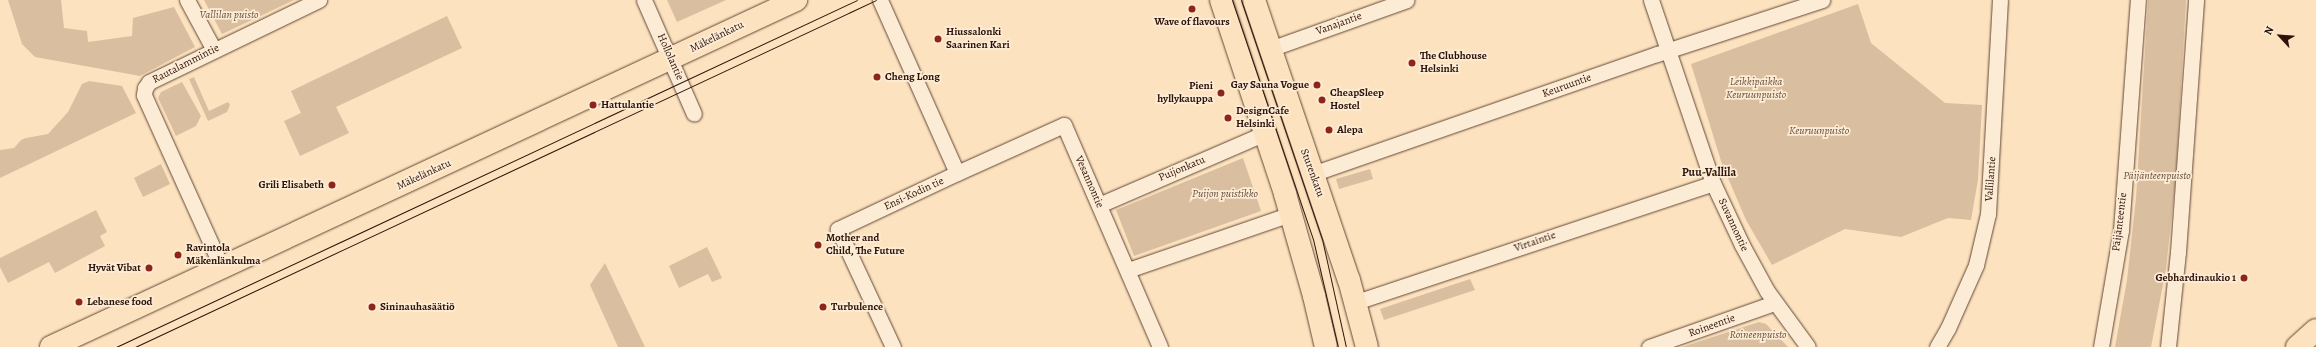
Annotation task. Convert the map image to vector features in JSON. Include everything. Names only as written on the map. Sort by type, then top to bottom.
[{"type":"main road","name":"Mäkelänkatu","points":[[51,347],[796,0]]},
{"type":"main road","points":[[1221,0],[1291,214],[1314,296],[1326,347]]},
{"type":"main road","name":"Sturenkatu","points":[[1254,0],[1356,302],[1367,347]]},
{"type":"main road","points":[[2296,347],[2316,330]]},
{"type":"street","points":[[187,0],[214,50]]},
{"type":"street","name":"Rautalammintie","points":[[222,268],[144,96],[149,82],[319,0]]},
{"type":"street","name":"Hollolantie","points":[[644,0],[672,59],[694,114]]},
{"type":"street","name":"Ensi-Kodin tie","points":[[880,0],[957,174],[838,229],[893,347]]},
{"type":"street","name":"Vanajantie","points":[[1270,48],[1406,0]]},
{"type":"street","name":"Suvannontie","points":[[1651,0],[1713,183],[1742,245],[1774,303],[1808,347]]},
{"type":"street","name":"Keuruuntie","points":[[1312,174],[1669,50],[1822,0]]},
{"type":"street","name":"Vallilantie","points":[[1937,347],[1948,328],[1976,265],[1988,214],[2000,0]]},
{"type":"street","name":"Päijänteentie","points":[[2101,347],[2121,230],[2138,0]]},
{"type":"street","points":[[2168,347],[2178,252],[2196,0]]},
{"type":"street","name":"Vesannontie","points":[[957,174],[1064,125],[1160,347]]},
{"type":"street","name":"Puijonkatu","points":[[1099,205],[1265,133]]},
{"type":"street","name":"Virtaintie","points":[[1356,302],[1713,183]]},
{"type":"street","points":[[1128,270],[1291,214]]},
{"type":"street","name":"Roineentie","points":[[1649,347],[1774,303]]},
{"type":"green space","points":[[8,0],[61,0],[64,28],[87,31],[88,42],[132,36],[133,18],[174,7],[195,47],[140,76],[35,57],[22,44]]},
{"type":"green space","name":"Vallilan puisto","points":[[204,0],[294,0],[222,34]]},
{"type":"green space","points":[[667,0],[726,0],[677,22]]},
{"type":"green space","name":"Päijänteenpuisto","points":[[2148,0],[2186,0],[2176,176],[2166,269],[2151,347],[2115,347],[2127,280],[2136,198]]},
{"type":"green space","name":"Keuruunpuisto","points":[[1858,4],[1871,43],[1945,103],[1982,105],[1978,180],[1971,220],[1948,218],[1901,237],[1845,229],[1772,265],[1746,220],[1722,164],[1691,64]]},
{"type":"green space","points":[[447,16],[462,48],[336,107],[349,133],[300,156],[284,121],[301,113],[291,91]]},
{"type":"green space","points":[[194,77],[209,111],[228,102],[230,105],[227,112],[208,121],[189,79]]},
{"type":"green space","points":[[89,81],[122,86],[136,113],[0,178],[0,150],[14,148],[21,140],[26,138],[48,134],[68,112],[82,84]]},
{"type":"green space","points":[[182,82],[201,116],[196,126],[176,136],[158,98],[161,92]]},
{"type":"green space","name":"Puijon puistikko","points":[[1243,158],[1261,211],[1134,256],[1116,210]]},
{"type":"green space","points":[[161,164],[170,184],[143,197],[134,178]]},
{"type":"green space","points":[[1370,169],[1373,179],[1339,189],[1336,179]]},
{"type":"green space","points":[[96,210],[107,232],[100,236],[105,246],[55,273],[49,262],[8,283],[0,267],[0,258]]},
{"type":"green space","points":[[707,247],[722,278],[712,282],[708,274],[679,288],[669,266]]},
{"type":"green space","points":[[605,263],[645,347],[618,347],[590,285]]},
{"type":"green space","points":[[1470,279],[1475,290],[1384,320],[1380,309]]},
{"type":"green space","name":"Roineenpuisto","points":[[1759,322],[1766,324],[1788,347],[1682,347]]},
{"type":"tram line","points":[[116,347],[857,0]]},
{"type":"tram line","points":[[135,347],[876,0]]},
{"type":"tram line","points":[[1232,0],[1313,239],[1338,347]]},
{"type":"tram line","points":[[1241,0],[1322,239],[1346,347]]},
{"type":"place","name":"Wave of flavours","points":[[1192,9]]},
{"type":"place","name":"Hiussalonki Saarinen Kari","points":[[938,39]]},
{"type":"place","name":"The Clubhouse Helsinki","points":[[1412,63]]},
{"type":"place","name":"Cheng Long","points":[[877,77]]},
{"type":"place","name":"Gay Sauna Vogue","points":[[1317,85]]},
{"type":"place","name":"Pieni hyllykauppa","points":[[1221,93]]},
{"type":"place","name":"CheapSleep Hostel","points":[[1322,100]]},
{"type":"place","name":"Hattulantie","points":[[593,105]]},
{"type":"place","name":"DesignCafe Helsinki","points":[[1228,118]]},
{"type":"place","name":"Alepa","points":[[1329,130]]},
{"type":"place","name":"Grili Elisabeth","points":[[332,185]]},
{"type":"place","name":"Mother and Child, The Future","points":[[818,245]]},
{"type":"place","name":"Ravintola Mäkenlänkulma","points":[[178,255]]},
{"type":"place","name":"Hyvät Vibat","points":[[149,268]]},
{"type":"place","name":"Gebhardinaukio 1","points":[[2244,278]]},
{"type":"place","name":"Lebanese food","points":[[79,302]]},
{"type":"place","name":"Sininauhasäätiö","points":[[372,307]]},
{"type":"place","name":"Turbulence","points":[[823,307]]},
{"type":"district","name":"Puu-Vallila","points":[[1709,173]]},
{"type":"park label","name":"Leikkipaikka Keuruunpuisto","points":[[1756,89]]}]
